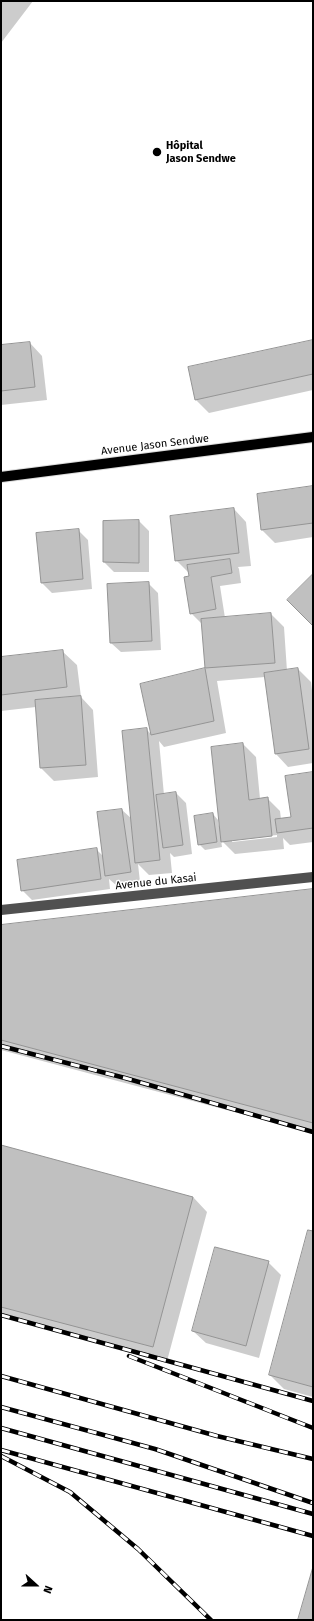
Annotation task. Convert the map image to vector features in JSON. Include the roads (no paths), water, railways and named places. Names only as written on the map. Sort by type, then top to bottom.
[{"type":"main road","name":"Avenue Jason Sendwe","points":[[1,477],[313,437]]},
{"type":"street","name":"Avenue du Kasai","points":[[1,910],[313,877]]},
{"type":"railway","points":[[1,1046],[125,1078],[313,1132]]},
{"type":"railway","points":[[1,1315],[313,1401]]},
{"type":"railway","points":[[129,1356],[313,1428]]},
{"type":"railway","points":[[1,1376],[217,1436],[313,1459]]},
{"type":"railway","points":[[1,1407],[155,1449],[313,1503]]},
{"type":"railway","points":[[1,1428],[313,1514]]},
{"type":"railway","points":[[1,1450],[313,1536]]},
{"type":"railway","points":[[1,1456],[70,1492],[138,1549],[211,1620]]},
{"type":"place","name":"Hôpital Jason Sendwe","points":[[157,152]]}]
